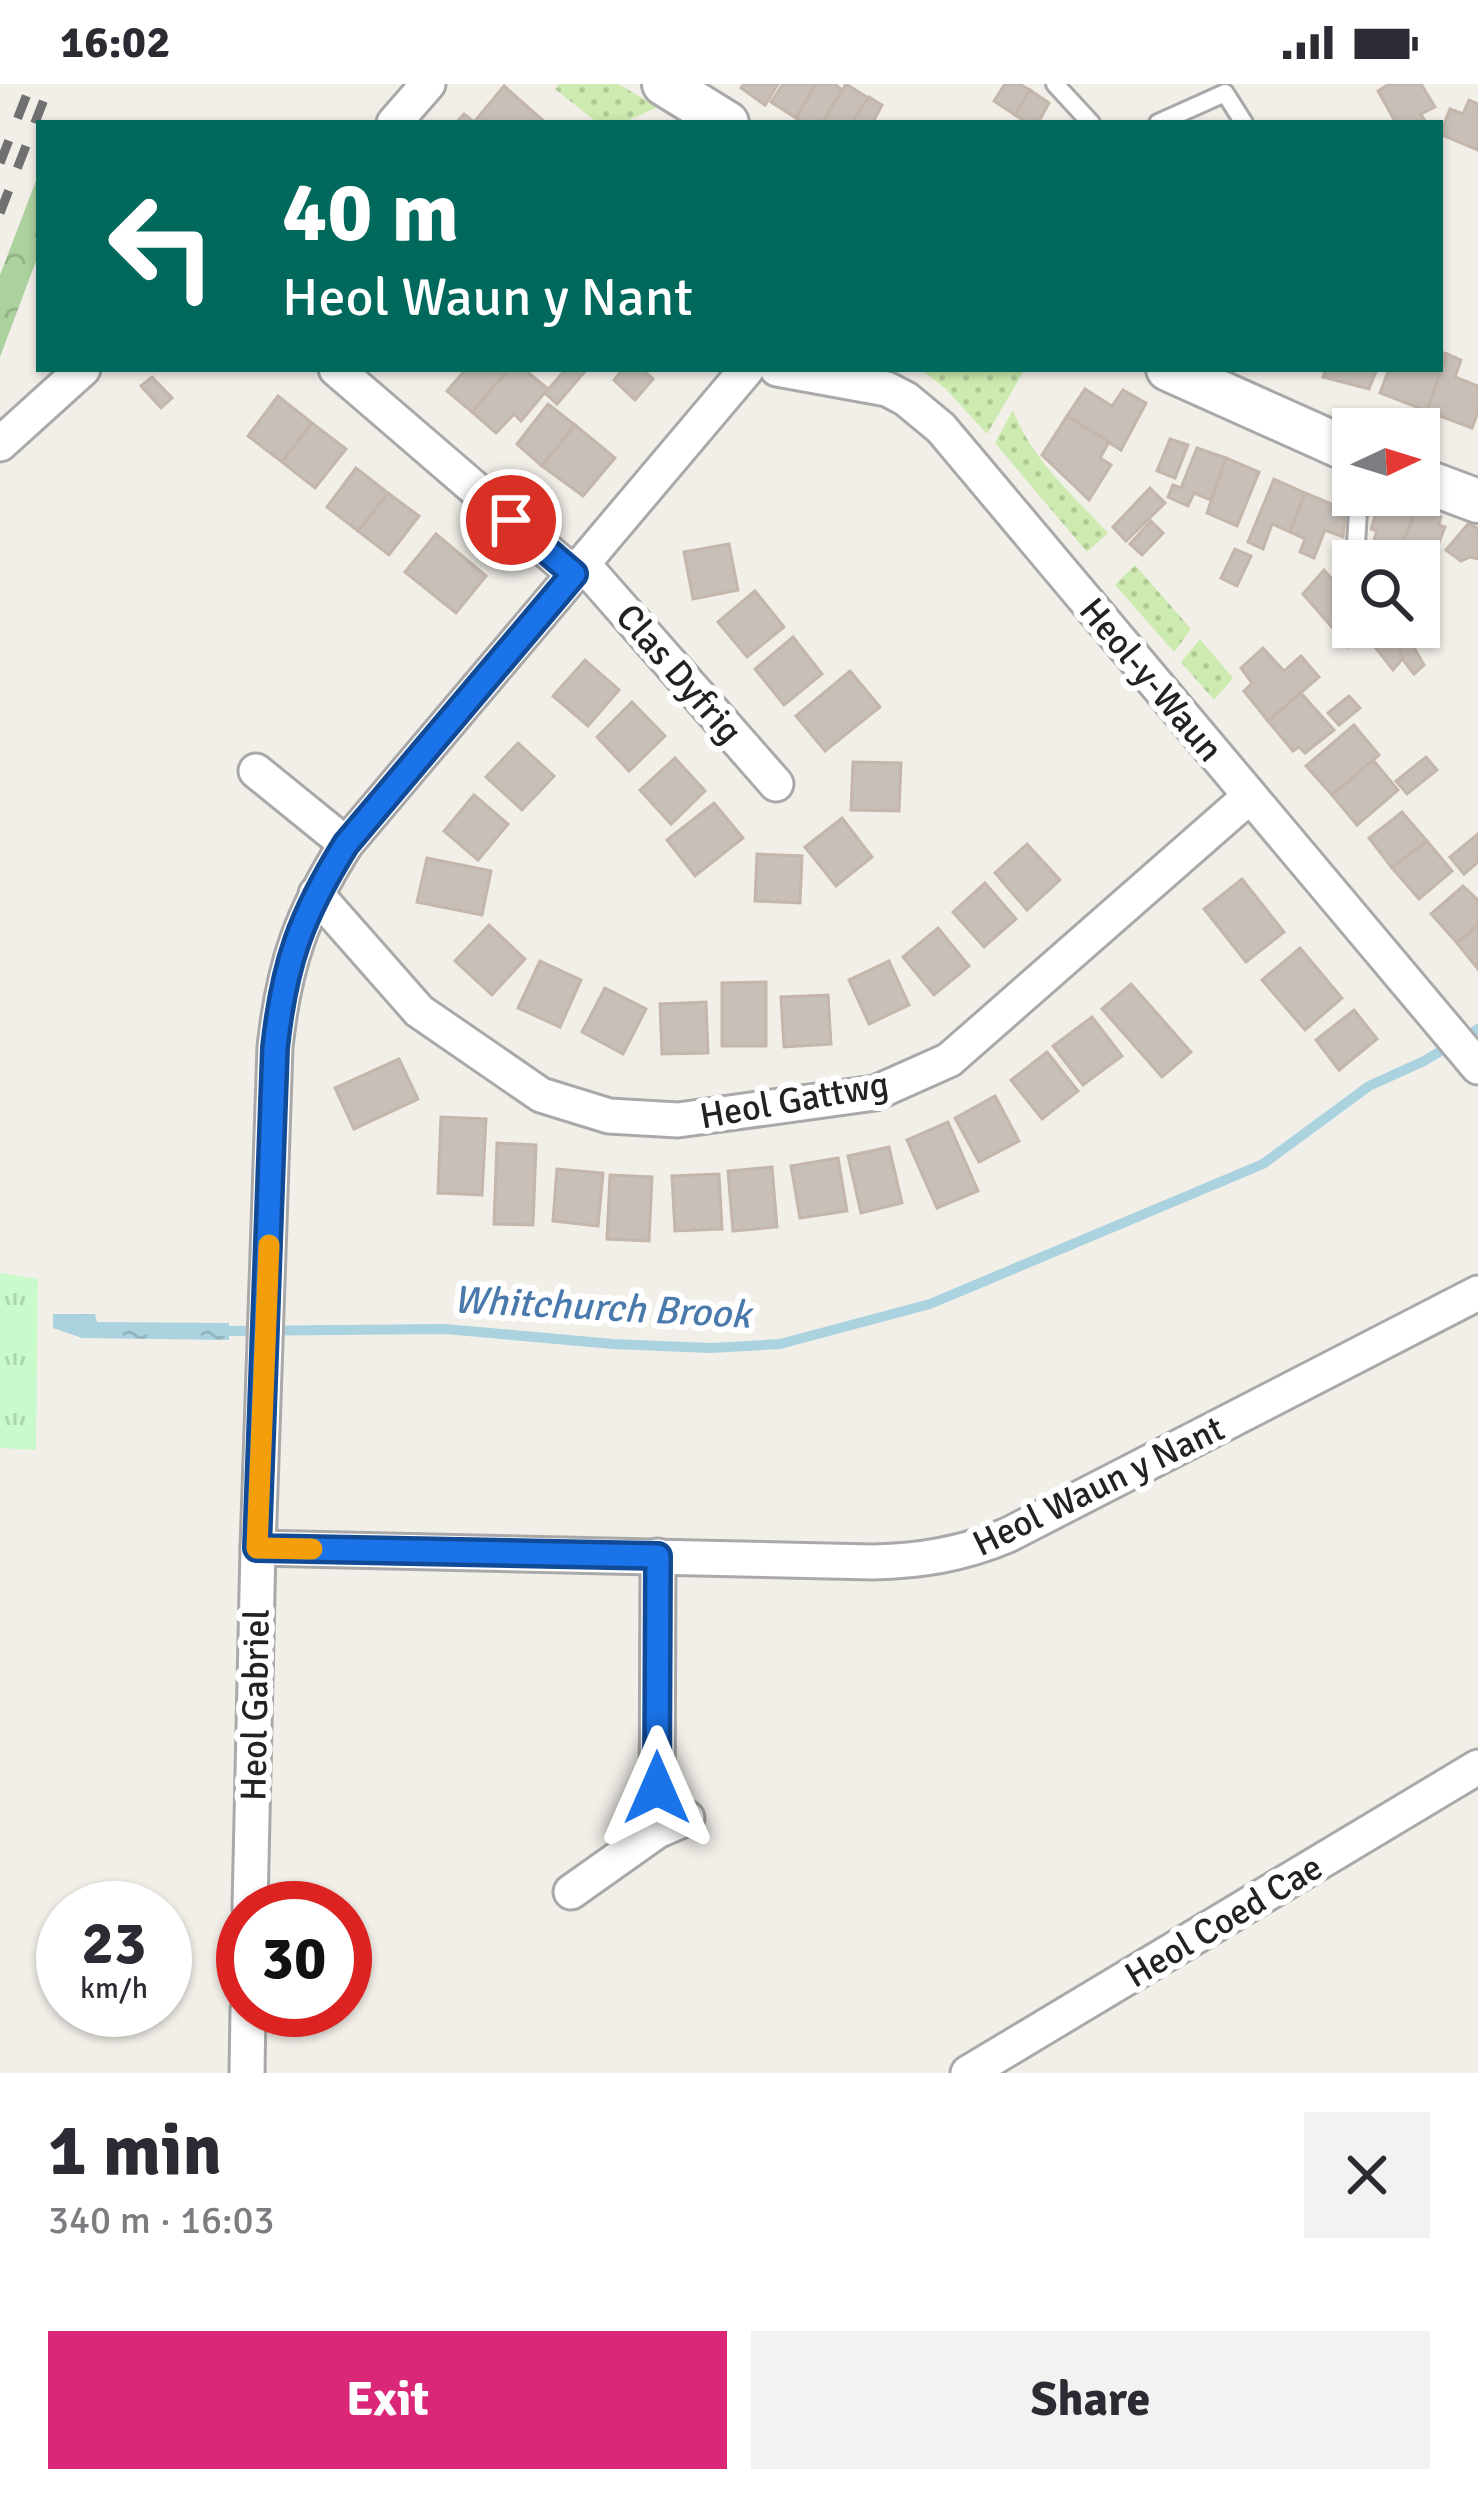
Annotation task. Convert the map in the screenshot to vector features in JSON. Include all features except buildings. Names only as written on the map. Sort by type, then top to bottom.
[{"type":"street","points":[[397,120],[428,84]]},
{"type":"street","points":[[664,84],[722,120]]},
{"type":"street","points":[[0,444],[80,372]]},
{"type":"street","name":"Clas Dyfrig","points":[[340,372],[578,569],[776,784]]},
{"type":"street","name":"Heol Gabriel","points":[[251,1881],[266,1307],[285,970],[316,894],[346,844],[744,372]]},
{"type":"street","name":"Heol-y-Waun","points":[[795,372],[869,384],[906,398],[923,411],[1478,1067]]},
{"type":"street","points":[[1175,372],[1332,443]]},
{"type":"street","points":[[1440,486],[1478,501]]},
{"type":"street","points":[[256,771],[346,844]]},
{"type":"street","name":"Heol Gattwg","points":[[316,894],[419,1011],[541,1095],[609,1116],[678,1120],[875,1093],[949,1060],[1250,796]]},
{"type":"street","name":"Heol Waun y Nant","points":[[257,1548],[873,1562],[937,1558],[973,1550],[1478,1293]]},
{"type":"street","points":[[571,1892],[672,1824],[658,1556]]},
{"type":"street","name":"Heol Coed Cae","points":[[968,2073],[1478,1767]]},
{"type":"street","points":[[247,2073],[248,2037]]},
{"type":"lane","points":[[1055,84],[1087,120]]},
{"type":"lane","points":[[1165,120],[1225,93],[1242,120]]},
{"type":"green space","points":[[560,84],[618,84],[658,107],[629,120],[594,120],[555,89]]},
{"type":"green space","points":[[36,181],[36,261],[0,357],[0,275]]},
{"type":"green space","points":[[924,372],[1023,372],[987,434]]},
{"type":"green space","points":[[1013,410],[1042,461],[1108,533],[1087,552],[995,443]]},
{"type":"green space","points":[[1135,565],[1191,629],[1174,652],[1115,585]]},
{"type":"green space","points":[[1200,639],[1233,678],[1214,700],[1181,662]]},
{"type":"green space","points":[[0,1273],[38,1279],[36,1450],[0,1448]]},
{"type":"water","points":[[53,1314],[95,1314],[97,1322],[229,1323],[229,1340],[82,1338],[53,1328]]},
{"type":"waterway","name":"Whitchurch Brook","points":[[218,1331],[445,1329],[613,1344],[711,1348],[780,1344],[930,1304],[1263,1164],[1369,1086],[1478,1029]]},
{"type":"railway","points":[[0,163],[31,84]]},
{"type":"railway","points":[[36,120],[50,84]]},
{"type":"railway","points":[[0,213],[36,120]]},
{"type":"slow traffic","points":[[269,1245],[257,1548],[312,1549]]},
{"type":"route","points":[[511,520],[574,574],[346,844],[316,894],[285,970],[275,1048],[257,1548],[658,1556],[657,1788]]}]
